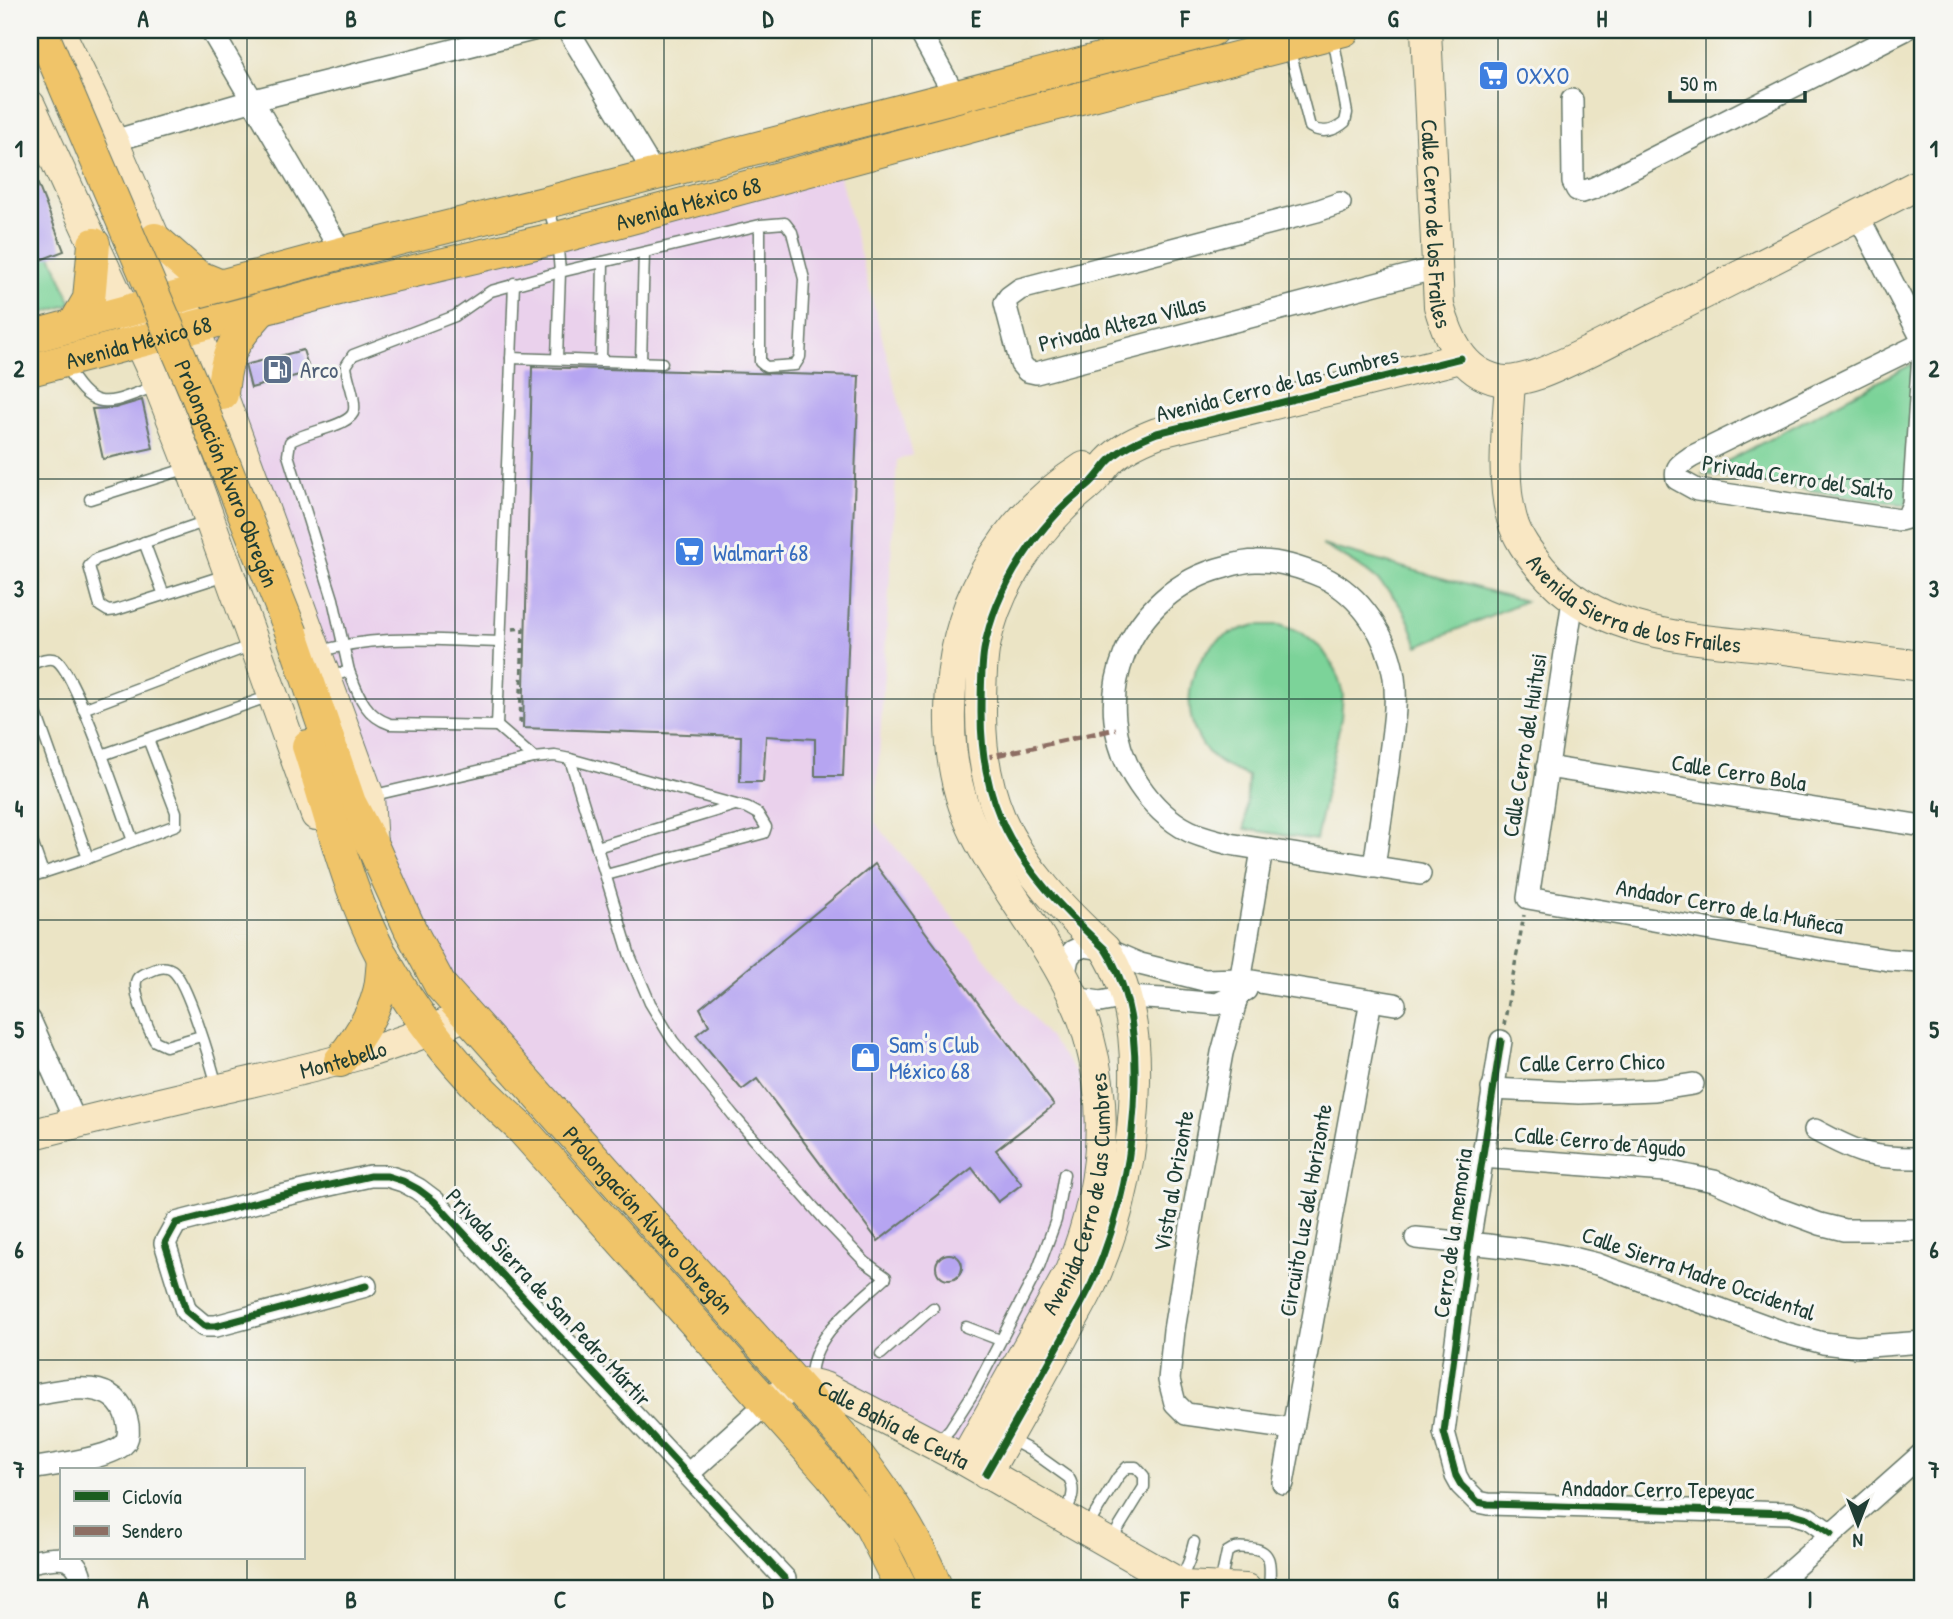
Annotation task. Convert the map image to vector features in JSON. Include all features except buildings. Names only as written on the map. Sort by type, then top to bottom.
[{"type":"main road","name":"Prolongación Álvaro Obregón","points":[[41,30],[198,398],[273,640],[360,800],[372,845],[410,929],[440,985],[803,1383],[883,1488],[918,1544],[937,1589]]},
{"type":"main road","name":"Avenida México 68","points":[[30,337],[179,295],[1212,30]]},
{"type":"main road","name":"Avenida México 68","points":[[30,370],[263,308],[557,238],[951,131],[1338,31]]},
{"type":"main road","name":"Prolongación Álvaro Obregón","points":[[30,59],[129,279],[182,406],[273,640],[348,870],[383,957],[431,1032],[463,1073],[520,1127],[831,1475],[880,1541],[902,1589]]},
{"type":"main road","points":[[155,239],[197,276],[219,285]]},
{"type":"main road","points":[[74,325],[89,299],[94,243]]},
{"type":"main road","points":[[222,394],[229,351],[236,338],[263,308]]},
{"type":"main road","points":[[340,1061],[361,1031],[376,1000],[383,957]]},
{"type":"street","name":"Prolongación Álvaro Obregón","points":[[60,30],[113,142],[334,661],[360,800]]},
{"type":"street","points":[[211,30],[342,253]]},
{"type":"street","points":[[113,142],[254,100],[532,30]]},
{"type":"street","points":[[568,30],[654,173]]},
{"type":"street","points":[[919,30],[955,96]]},
{"type":"street","name":"Calle Cerro de los Frailes","points":[[1426,30],[1438,306],[1448,337],[1461,358],[1496,380],[1510,381]]},
{"type":"street","points":[[1573,100],[1573,182],[1577,190],[1582,192],[1905,30]]},
{"type":"street","name":"Prolongación Álvaro Obregón","points":[[30,105],[159,386],[229,574],[273,640],[273,695],[317,819],[348,870]]},
{"type":"street","points":[[1510,381],[1539,374],[1923,182]]},
{"type":"street","name":"Privada Alteza Villas","points":[[1340,203],[1020,289],[1009,297],[1006,303],[1021,364],[1027,371],[1036,373],[1437,268]]},
{"type":"street","name":"Privada Cerro del Salto","points":[[1858,216],[1923,342],[1691,457],[1676,470],[1677,479],[1697,490],[1900,520],[1907,518],[1913,504],[1923,353]]},
{"type":"street","name":"Avenida Cerro de las Cumbres","points":[[975,1467],[1007,1438],[1091,1284],[1119,1208],[1130,1151],[1135,1099],[1136,1061],[1127,998],[1117,970],[1105,949],[1055,898],[1018,850],[1000,819],[992,796],[983,758],[981,734],[984,649],[1003,593],[1028,550],[1070,500],[1095,480],[1108,462],[1134,442],[1157,433],[1461,358]]},
{"type":"street","name":"Avenida Sierra de los Frailes","points":[[1510,381],[1507,492],[1512,518],[1520,539],[1532,557],[1549,578],[1573,600],[1609,618],[1654,631],[1923,666]]},
{"type":"street","name":"Avenida Cerro de las Cumbres","points":[[975,1467],[1080,1248],[1095,1195],[1102,1136],[1101,1102],[1089,1037],[1069,988],[1038,933],[988,857],[965,810],[949,734],[955,646],[962,620],[989,563],[1007,538],[1044,495],[1085,466],[1108,462]]},
{"type":"street","points":[[1374,867],[1396,707],[1394,677],[1384,642],[1376,628],[1356,602],[1329,580],[1293,566],[1258,561],[1211,570],[1191,579],[1160,602],[1134,634],[1124,652],[1114,690],[1116,729],[1125,762],[1145,795],[1160,810],[1189,831],[1229,844],[1262,850],[1420,874]]},
{"type":"street","name":"Calle Cerro del Huitusi","points":[[1528,898],[1573,600]]},
{"type":"street","name":"Calle Cerro Bola","points":[[1547,767],[1923,826]]},
{"type":"street","name":"Vista al Orizonte","points":[[1262,850],[1239,986],[1222,1053],[1195,1202],[1174,1330],[1169,1380],[1175,1402],[1186,1414],[1292,1429]]},
{"type":"street","name":"Andador Cerro de la Muñeca","points":[[1528,898],[1851,954],[1923,962]]},
{"type":"street","points":[[1239,986],[1217,1004],[1127,998],[1100,1002],[1069,988],[1068,958],[1073,951],[1084,946],[1105,949],[1140,964],[1204,980],[1239,986],[1261,982],[1395,1004]]},
{"type":"street","name":"Circuito Luz del Horizonte","points":[[1283,1483],[1371,1000]]},
{"type":"street","name":"Montebello","points":[[30,1135],[340,1061],[431,1032],[465,1015]]},
{"type":"street","points":[[30,1020],[76,1123]]},
{"type":"street","name":"Cerro de la memoria","points":[[1478,1502],[1469,1496],[1456,1476],[1444,1432],[1469,1244],[1501,1041]]},
{"type":"street","name":"Calle Cerro Chico","points":[[1492,1089],[1579,1093],[1655,1090],[1693,1084]]},
{"type":"street","points":[[1815,1130],[1851,1150],[1864,1154],[1883,1158],[1923,1158]]},
{"type":"street","name":"Calle Cerro de Agudo","points":[[1482,1157],[1665,1171],[1714,1181],[1820,1224],[1844,1230],[1923,1230]]},
{"type":"street","name":"Privada Sierra de San Pedro Mártir","points":[[366,1286],[216,1326],[204,1326],[186,1311],[165,1243],[176,1223],[370,1176],[387,1176],[418,1189],[434,1201],[785,1579]]},
{"type":"street","name":"Calle Sierra Madre Occidental","points":[[1416,1238],[1520,1247],[1597,1264],[1783,1332],[1823,1343],[1856,1347],[1923,1342]]},
{"type":"street","name":"Calle Bahía de Ceuta","points":[[766,1404],[803,1383],[844,1396],[1087,1529],[1184,1586],[1233,1589]]},
{"type":"street","points":[[30,1396],[72,1389],[99,1390],[114,1396],[123,1407],[128,1422],[128,1435],[124,1444],[110,1452],[30,1469]]},
{"type":"street","points":[[688,1474],[766,1404]]},
{"type":"street","points":[[1770,1589],[1923,1453]]},
{"type":"street","name":"Andador Cerro Tepeyac","points":[[1478,1502],[1791,1513],[1808,1518],[1831,1534]]},
{"type":"street","points":[[30,1562],[60,1560]]},
{"type":"street","points":[[64,1560],[78,1565],[81,1578],[75,1589]]},
{"type":"lane","points":[[1288,44],[1310,127],[1322,131],[1336,129],[1345,122],[1347,113],[1338,31]]},
{"type":"lane","points":[[548,202],[557,238],[560,272],[557,358]]},
{"type":"lane","points":[[534,758],[497,726],[402,725],[382,722],[374,718],[363,704],[334,661],[308,515],[288,455],[290,442],[300,435],[346,421],[352,416],[354,408],[346,366],[353,355],[455,316],[479,297],[514,283],[603,262],[760,226],[779,222],[789,226],[804,279],[800,357],[791,367],[765,366],[760,362],[760,226]]},
{"type":"lane","points":[[641,361],[644,253]]},
{"type":"lane","points":[[601,360],[603,262]]},
{"type":"lane","points":[[497,726],[514,283]]},
{"type":"lane","points":[[511,358],[662,363]]},
{"type":"lane","points":[[63,361],[78,387],[93,400],[102,403],[159,386]]},
{"type":"lane","points":[[90,499],[191,468]]},
{"type":"lane","points":[[210,520],[96,559],[89,566],[100,606],[108,611],[116,610],[229,574]]},
{"type":"lane","points":[[144,542],[164,594]]},
{"type":"lane","points":[[83,709],[273,640]]},
{"type":"lane","points":[[334,661],[377,640],[500,642]]},
{"type":"lane","points":[[30,665],[48,659],[59,662],[83,709],[133,841]]},
{"type":"lane","points":[[102,755],[273,695]]},
{"type":"lane","points":[[30,696],[88,858]]},
{"type":"lane","points":[[30,877],[173,827],[178,819],[148,738]]},
{"type":"lane","points":[[360,800],[534,758],[555,756],[735,805],[758,814],[765,827],[764,833],[606,875]]},
{"type":"lane","points":[[570,759],[640,982],[673,1041],[824,1219],[865,1262],[886,1277],[842,1317],[818,1346],[803,1383]]},
{"type":"lane","points":[[597,846],[735,805]]},
{"type":"lane","points":[[30,836],[43,873]]},
{"type":"lane","points":[[201,1036],[166,1046],[155,1041],[146,1023],[135,987],[138,978],[142,974],[164,967],[174,971],[201,1036],[218,1089]]},
{"type":"lane","points":[[935,1445],[950,1429],[962,1410],[1038,1269],[1056,1220],[1064,1174]]},
{"type":"lane","points":[[881,1354],[933,1308]]},
{"type":"lane","points":[[966,1327],[1000,1340]]},
{"type":"lane","points":[[1007,1438],[1030,1450],[1069,1478],[1087,1529]]},
{"type":"lane","points":[[1126,1467],[1136,1467],[1144,1476],[1144,1488],[1087,1529],[1118,1477],[1126,1467]]},
{"type":"lane","points":[[1184,1586],[1194,1542]]},
{"type":"lane","points":[[1233,1589],[1224,1556],[1230,1549],[1241,1547],[1260,1549],[1267,1554],[1269,1589]]},
{"type":"path","points":[[501,629],[523,628],[519,746]]},
{"type":"path","points":[[1501,1041],[1528,898]]},
{"type":"shaded area","points":[[836,162],[913,455],[897,460],[875,822],[1101,1102],[1095,1195],[964,1460],[784,1374],[410,929],[170,331]]},
{"type":"green space","points":[[30,206],[72,304],[30,317]]},
{"type":"green space","points":[[1914,363],[1907,505],[1703,474]]},
{"type":"green space","points":[[1322,545],[1525,601],[1418,646],[1410,623],[1387,589],[1356,564]]},
{"type":"green space","points":[[1256,625],[1280,625],[1302,633],[1322,649],[1336,670],[1343,694],[1341,718],[1316,840],[1245,829],[1248,776],[1211,756],[1193,725],[1190,697],[1196,670],[1203,658],[1222,638]]},
{"type":"marked path","points":[[983,758],[1116,729]]},
{"type":"cycle path","points":[[986,1474],[1081,1304],[1102,1259],[1124,1184],[1132,1133],[1135,1081],[1130,1013],[1114,964],[1105,949],[1074,920],[1032,872],[1009,836],[991,792],[982,740],[981,681],[984,650],[998,603],[1021,559],[1036,538],[1113,457],[1131,445],[1157,433],[1461,358]]},
{"type":"cycle path","points":[[1501,1041],[1469,1243],[1444,1432],[1461,1485],[1478,1502],[1488,1504],[1791,1513],[1808,1518],[1831,1534]]},
{"type":"cycle path","points":[[366,1286],[216,1326],[204,1326],[186,1311],[165,1243],[176,1223],[370,1176],[387,1176],[418,1189],[434,1201],[785,1579]]},
{"type":"place","name":"OXXO","points":[[1493,75]]},
{"type":"place","name":"Arco","points":[[277,369]]},
{"type":"place","name":"Walmart 68","points":[[690,552]]},
{"type":"place","name":"Sam's Club México 68","points":[[866,1057]]}]
